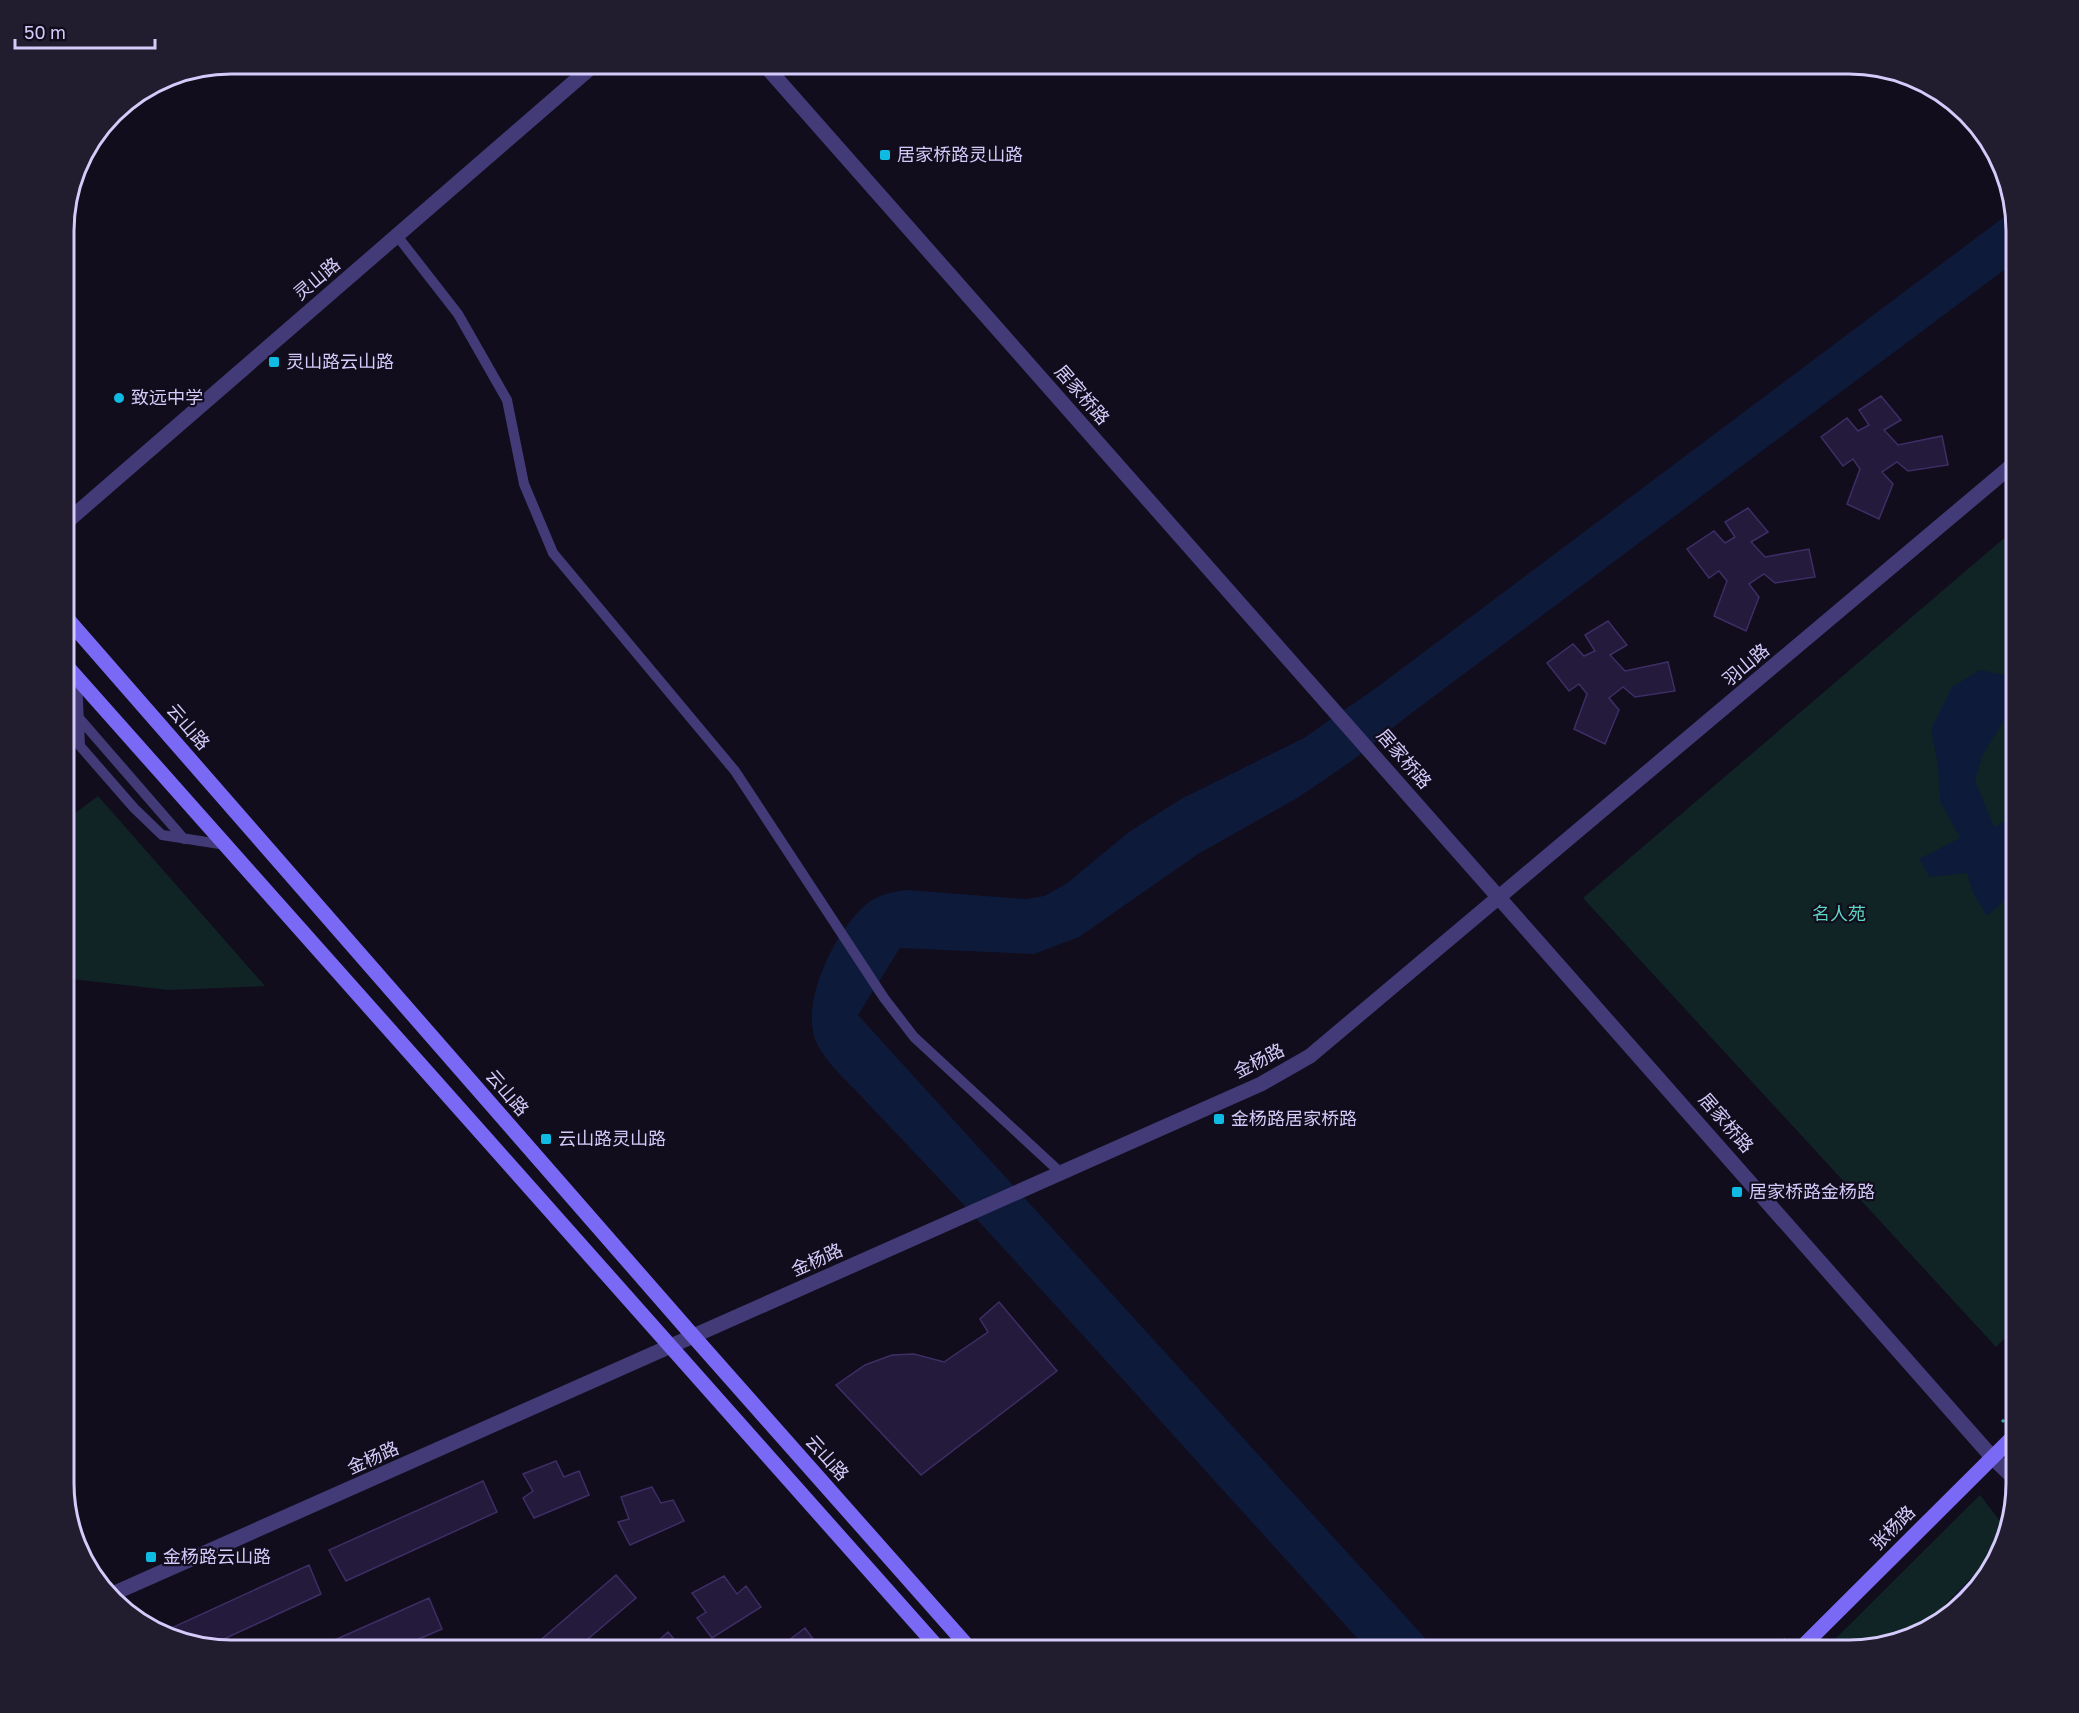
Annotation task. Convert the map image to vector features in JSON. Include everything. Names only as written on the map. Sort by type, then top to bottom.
[{"type":"main road","name":"云山路","points":[[74,627],[694,1337],[962,1640]]},
{"type":"main road","points":[[74,675],[931,1640]]},
{"type":"main road","name":"张杨路","points":[[1809,1640],[2006,1444]]},
{"type":"street","name":"灵山路","points":[[74,515],[583,74]]},
{"type":"street","name":"居家桥路","points":[[773,74],[2006,1470]]},
{"type":"street","name":"羽山路","points":[[1501,897],[2006,470]]},
{"type":"street","name":"金杨路","points":[[118,1592],[1261,1084],[1310,1056],[1501,897]]},
{"type":"lane","points":[[398,237],[458,314],[507,400],[524,484],[553,553],[735,771],[829,910],[884,999],[914,1037],[1061,1173]]},
{"type":"lane","points":[[77,678],[80,746],[96,764],[162,835],[226,845]]},
{"type":"lane","points":[[79,718],[184,839]]},
{"type":"green space","name":"名人苑","points":[[2006,537],[2006,1337],[1996,1347],[1583,898]]},
{"type":"green space","points":[[98,796],[265,986],[169,990],[74,979],[74,814]]},
{"type":"green space","points":[[1980,1495],[2000,1521],[1994,1543],[1978,1571],[1940,1610],[1909,1628],[1889,1634],[1869,1638],[1834,1640]]},
{"type":"water","points":[[2005,217],[2006,268],[1405,718],[1353,760],[1299,797],[1198,854],[1079,937],[1034,954],[900,948],[858,1015],[1427,1640],[1359,1640],[1001,1245],[841,1076],[819,1047],[812,1023],[817,985],[833,947],[856,914],[877,897],[906,890],[1026,899],[1044,896],[1066,884],[1129,832],[1181,799],[1304,738],[1376,688]]},
{"type":"water","points":[[1980,670],[2006,675],[2006,718],[1983,754],[1975,780],[1994,827],[2006,820],[2006,899],[1987,916],[1973,893],[1967,873],[1930,877],[1919,859],[1960,838],[1940,801],[1938,765],[1931,729],[1952,687]]},
{"type":"building","points":[[1881,396],[1901,420],[1884,430],[1898,445],[1942,436],[1948,465],[1908,471],[1897,462],[1882,472],[1893,484],[1879,519],[1847,504],[1860,469],[1853,459],[1843,466],[1821,437],[1847,418],[1858,431],[1869,425],[1859,410]]},
{"type":"building","points":[[1748,508],[1768,532],[1751,542],[1765,557],[1809,549],[1815,577],[1775,583],[1764,574],[1749,584],[1759,597],[1746,631],[1714,616],[1727,581],[1719,571],[1709,578],[1687,549],[1714,531],[1725,543],[1735,537],[1725,522]]},
{"type":"building","points":[[1608,621],[1627,645],[1610,655],[1625,671],[1668,662],[1675,691],[1635,697],[1623,687],[1609,698],[1619,710],[1605,744],[1574,729],[1587,694],[1579,684],[1569,691],[1547,663],[1573,644],[1584,656],[1595,651],[1585,635]]},
{"type":"building","points":[[999,1302],[1057,1371],[921,1475],[836,1385],[865,1365],[892,1355],[914,1354],[944,1362],[988,1332],[980,1319]]},
{"type":"building","points":[[556,1461],[564,1477],[579,1471],[589,1495],[534,1518],[523,1498],[533,1491],[523,1474]]},
{"type":"building","points":[[483,1481],[497,1512],[346,1581],[329,1550]]},
{"type":"building","points":[[652,1487],[661,1503],[673,1500],[684,1521],[630,1545],[618,1522],[629,1519],[621,1497]]},
{"type":"building","points":[[309,1565],[321,1594],[223,1639],[171,1628]]},
{"type":"building","points":[[616,1575],[636,1598],[587,1640],[541,1640]]},
{"type":"building","points":[[724,1576],[737,1594],[746,1586],[761,1607],[712,1638],[697,1618],[706,1612],[692,1593]]},
{"type":"building","points":[[429,1598],[442,1629],[416,1640],[335,1640]]},
{"type":"building","points":[[805,1628],[814,1640],[789,1640]]},
{"type":"building","points":[[668,1632],[675,1640],[659,1640]]},
{"type":"place","name":"居家桥路灵山路","points":[[885,155]]},
{"type":"place","name":"灵山路云山路","points":[[274,362]]},
{"type":"place","name":"致远中学","points":[[119,398]]},
{"type":"place","name":"金杨路居家桥路","points":[[1219,1119]]},
{"type":"place","name":"云山路灵山路","points":[[546,1139]]},
{"type":"place","name":"居家桥路金杨路","points":[[1737,1192]]},
{"type":"place","name":"金杨路云山路","points":[[151,1557]]}]
